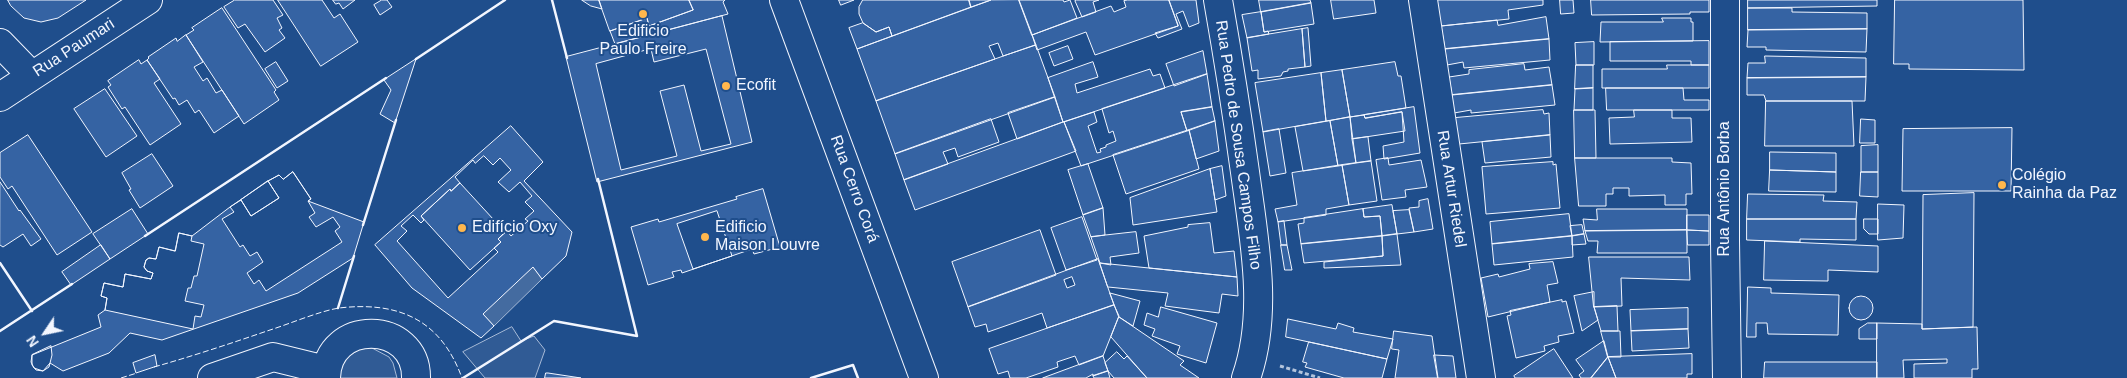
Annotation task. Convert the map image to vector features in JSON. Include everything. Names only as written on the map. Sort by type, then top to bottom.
[{"type":"street","name":"Rua Paumari","points":[[0,97],[148,0]]},
{"type":"street","name":"Rua Cerro Corá","points":[[784,0],[924,378]]},
{"type":"street","name":"Rua Pedro de Sousa Campos Filho","points":[[1218,0],[1256,249],[1258,308],[1249,368]]},
{"type":"street","name":"Rua Artur Riedel","points":[[1423,0],[1481,378]]},
{"type":"street","name":"Rua Antônio Borba","points":[[1725,0],[1724,241],[1727,378]]},
{"type":"street","points":[[0,44],[32,76]]},
{"type":"street","points":[[212,378],[273,357],[326,374],[330,357],[339,345],[350,337],[364,333],[378,333],[392,338],[403,346],[412,358],[416,378]]},
{"type":"path","points":[[1249,368],[1320,378]]},
{"type":"shaded area","points":[[533,267],[542,279],[494,326],[483,314]]},
{"type":"shaded area","points":[[512,327],[521,341],[534,336],[545,350],[535,378],[485,378],[463,352]]},
{"type":"shaded area","points":[[362,348],[372,348],[389,357],[393,363],[397,378],[340,378],[341,367],[346,358]]},
{"type":"building","points":[[8,0],[86,0],[58,18],[41,22],[24,18],[11,6]]},
{"type":"building","points":[[235,0],[273,0],[283,15],[277,18],[282,28],[279,30],[285,38],[265,52],[245,24],[238,28],[224,7]]},
{"type":"building","points":[[278,0],[322,0],[334,18],[340,14],[358,42],[321,66]]},
{"type":"building","points":[[333,0],[355,0],[343,9],[339,3],[336,4]]},
{"type":"building","points":[[382,0],[387,0],[392,7],[380,15],[374,5]]},
{"type":"building","points":[[582,0],[599,0],[602,9],[591,6]]},
{"type":"building","name":"Edificio Paulo Freire","points":[[599,0],[689,0],[693,10],[649,26],[647,18],[610,31]]},
{"type":"building","points":[[689,0],[725,0],[723,2],[728,14],[615,44],[610,31],[647,18],[649,26],[693,10]]},
{"type":"building","points":[[839,0],[854,0],[841,5]]},
{"type":"building","points":[[863,0],[969,0],[971,7],[892,36],[889,27],[876,32],[863,23],[859,14],[859,7]]},
{"type":"building","points":[[969,0],[991,0],[971,7]]},
{"type":"building","points":[[991,0],[1019,0],[1036,45],[1003,56],[998,43],[989,46],[995,59],[876,101],[857,49]]},
{"type":"building","points":[[1019,0],[1063,0],[1064,2],[1070,0],[1077,18],[1032,35]]},
{"type":"building","points":[[1099,0],[1093,2],[1096,12],[1082,17],[1075,1]]},
{"type":"building","points":[[1169,0],[1178,26],[1095,55],[1086,32],[1037,50],[1032,35],[1111,6],[1114,12],[1126,7],[1124,1]]},
{"type":"building","points":[[1169,0],[1196,0],[1199,23],[1189,27],[1183,11],[1176,14],[1182,29],[1158,38],[1155,33],[1178,26]]},
{"type":"building","points":[[1259,0],[1310,0],[1311,3],[1261,12]]},
{"type":"building","points":[[1331,0],[1374,0],[1376,13],[1334,19]]},
{"type":"building","points":[[1437,0],[1543,0],[1543,5],[1508,10],[1509,19],[1441,26]]},
{"type":"building","points":[[1560,0],[1573,0],[1574,13],[1561,14]]},
{"type":"building","points":[[1591,0],[1709,0],[1709,12],[1690,12],[1690,14],[1592,15]]},
{"type":"building","points":[[1748,0],[1877,0],[1877,6],[1748,8]]},
{"type":"building","points":[[1895,0],[2023,0],[2024,70],[1909,69],[1909,64],[1894,64]]},
{"type":"building","points":[[1311,3],[1314,24],[1264,32],[1261,12]]},
{"type":"building","points":[[222,8],[276,90],[274,92],[279,100],[244,124],[186,35],[194,30],[192,28]]},
{"type":"building","points":[[1748,8],[1792,8],[1792,12],[1867,13],[1867,29],[1748,30]]},
{"type":"building","points":[[1261,12],[1264,32],[1268,31],[1269,34],[1247,38],[1242,15]]},
{"type":"building","points":[[722,16],[752,142],[597,182],[566,57]]},
{"type":"building","points":[[1546,17],[1549,39],[1445,49],[1441,26],[1497,20],[1498,25]]},
{"type":"building","points":[[1662,18],[1691,18],[1691,22],[1693,22],[1693,41],[1600,42],[1601,22],[1663,22]]},
{"type":"building","points":[[863,23],[876,32],[889,27],[892,36],[857,49],[849,28]]},
{"type":"building","points":[[1308,28],[1311,66],[1305,67],[1302,29]]},
{"type":"building","points":[[1302,29],[1305,67],[1288,69],[1281,76],[1258,79],[1258,70],[1252,71],[1247,38]]},
{"type":"building","points":[[1867,29],[1866,52],[1766,50],[1766,47],[1747,47],[1748,30]]},
{"type":"building","points":[[186,35],[203,62],[194,67],[203,81],[207,78],[216,93],[222,90],[239,116],[214,133],[199,110],[195,113],[187,100],[179,105],[175,98],[173,99],[147,60],[148,57],[176,38],[177,41]]},
{"type":"building","points":[[1549,39],[1550,60],[1464,68],[1463,62],[1447,65],[1445,49]]},
{"type":"building","points":[[1709,41],[1709,65],[1691,65],[1691,61],[1610,61],[1610,42]]},
{"type":"building","points":[[1594,42],[1594,65],[1576,65],[1575,43]]},
{"type":"building","points":[[1036,45],[1055,97],[895,154],[876,101]]},
{"type":"building","points":[[1068,46],[1073,59],[1054,66],[1049,53]]},
{"type":"building","points":[[651,49],[654,62],[706,49],[731,144],[701,151],[684,85],[660,91],[677,156],[621,170],[596,64]]},
{"type":"building","points":[[1203,51],[1207,74],[1174,86],[1166,64]]},
{"type":"building","points":[[1765,56],[1866,58],[1866,77],[1747,78],[1748,63],[1765,63]]},
{"type":"building","points":[[416,59],[395,123],[380,114],[391,90],[384,80]]},
{"type":"building","points":[[139,60],[141,64],[147,60],[160,79],[154,83],[181,124],[150,145],[125,107],[122,109],[108,87],[111,85],[108,81]]},
{"type":"building","points":[[276,62],[288,81],[277,88],[265,69]]},
{"type":"building","points":[[1093,62],[1098,77],[1075,84],[1077,93],[1150,69],[1153,76],[1160,74],[1165,88],[1063,122],[1048,78]]},
{"type":"building","points":[[1395,62],[1398,76],[1401,76],[1406,108],[1350,117],[1342,70]]},
{"type":"building","points":[[1524,64],[1525,70],[1549,67],[1552,85],[1452,95],[1449,77],[1469,74],[1469,70]]},
{"type":"building","points":[[1576,65],[1593,65],[1593,88],[1575,89]]},
{"type":"building","points":[[1667,65],[1709,65],[1709,88],[1602,88],[1602,69],[1667,69]]},
{"type":"building","points":[[1342,70],[1350,117],[1326,121],[1321,73]]},
{"type":"building","points":[[1321,73],[1326,121],[1263,132],[1255,83]]},
{"type":"building","points":[[1207,74],[1212,107],[1181,112],[1187,131],[1081,166],[1064,122],[1094,112],[1097,122],[1088,126],[1097,153],[1101,152],[1100,149],[1116,141],[1113,131],[1109,133],[1102,109]]},
{"type":"building","points":[[1866,77],[1865,101],[1766,101],[1764,95],[1747,95],[1747,78]]},
{"type":"building","points":[[1552,85],[1555,105],[1471,113],[1471,110],[1454,113],[1452,95]]},
{"type":"building","points":[[1593,88],[1593,110],[1574,110],[1575,89]]},
{"type":"building","points":[[1606,88],[1683,88],[1684,100],[1709,100],[1709,110],[1607,110]]},
{"type":"building","points":[[105,89],[137,136],[106,157],[74,109]]},
{"type":"building","points":[[1055,97],[1063,122],[1017,139],[1008,113]]},
{"type":"building","points":[[1766,101],[1852,101],[1854,146],[1765,146]]},
{"type":"building","points":[[1212,107],[1215,121],[1187,131],[1181,112]]},
{"type":"building","points":[[1414,107],[1420,153],[1384,159],[1383,146],[1404,142],[1402,112],[1365,118],[1364,115]]},
{"type":"building","points":[[1543,110],[1544,114],[1549,113],[1550,135],[1459,144],[1455,118]]},
{"type":"building","points":[[1574,110],[1595,110],[1596,158],[1575,158]]},
{"type":"building","points":[[1634,110],[1672,110],[1672,118],[1691,118],[1692,142],[1610,144],[1609,118],[1634,117]]},
{"type":"building","points":[[1402,112],[1405,131],[1352,139],[1350,117],[1364,115],[1365,118]]},
{"type":"building","points":[[1350,117],[1356,163],[1338,166],[1330,121]]},
{"type":"building","points":[[991,119],[999,142],[958,157],[955,148],[943,152],[948,164],[904,180],[895,154]]},
{"type":"building","points":[[1861,119],[1875,120],[1875,143],[1860,143]]},
{"type":"building","points":[[1215,121],[1219,151],[1196,159],[1189,130]]},
{"type":"building","points":[[1330,121],[1338,166],[1303,171],[1295,127]]},
{"type":"building","points":[[1064,122],[1076,151],[915,210],[904,180]]},
{"type":"building","points":[[511,126],[543,162],[524,181],[572,232],[566,256],[542,279],[533,267],[483,314],[494,326],[481,338],[412,288],[375,245]]},
{"type":"building","points":[[2012,128],[2011,191],[1902,191],[1903,129]]},
{"type":"building","points":[[1279,129],[1286,173],[1270,176],[1263,132]]},
{"type":"building","points":[[1189,130],[1199,169],[1126,194],[1113,155]]},
{"type":"building","points":[[28,135],[92,232],[57,255],[12,186],[8,189],[0,177],[0,153]]},
{"type":"building","points":[[1550,135],[1551,157],[1485,163],[1482,142]]},
{"type":"building","points":[[1368,137],[1371,161],[1356,163],[1352,139]]},
{"type":"building","points":[[1878,145],[1878,172],[1861,172],[1861,146]]},
{"type":"building","points":[[1770,152],[1836,153],[1836,172],[1770,170]]},
{"type":"building","points":[[152,154],[173,186],[140,208],[129,190],[131,189],[122,173]]},
{"type":"building","name":"Edifício Oxy","points":[[484,156],[493,165],[500,158],[511,170],[498,182],[509,192],[520,182],[532,196],[525,202],[534,211],[525,219],[528,221],[511,236],[507,231],[498,239],[501,242],[494,248],[498,252],[448,298],[397,241],[407,231],[401,226],[413,215],[421,223],[424,220],[421,216],[450,189],[451,191],[460,183],[455,177],[473,160],[475,163]]},
{"type":"building","points":[[1388,158],[1389,165],[1421,160],[1427,187],[1405,190],[1406,197],[1382,200],[1376,160]]},
{"type":"building","points":[[1575,158],[1672,158],[1672,162],[1691,163],[1692,194],[1686,194],[1686,205],[1665,205],[1665,195],[1629,196],[1629,188],[1613,188],[1613,194],[1606,194],[1606,206],[1579,206]]},
{"type":"building","points":[[1371,161],[1377,201],[1349,205],[1342,165]]},
{"type":"building","points":[[1553,162],[1553,165],[1556,164],[1560,208],[1486,214],[1482,167]]},
{"type":"building","points":[[1088,164],[1103,208],[1083,215],[1068,170]]},
{"type":"building","points":[[1342,165],[1349,205],[1326,209],[1326,215],[1278,222],[1275,209],[1297,205],[1292,173]]},
{"type":"building","points":[[1222,166],[1226,196],[1215,200],[1210,169]]},
{"type":"building","points":[[1210,169],[1217,212],[1133,225],[1130,198]]},
{"type":"building","points":[[1770,170],[1836,172],[1836,192],[1769,191]]},
{"type":"building","points":[[293,172],[311,199],[308,201],[364,222],[353,258],[298,293],[162,340],[130,333],[109,353],[63,371],[50,363],[43,371],[34,368],[31,362],[32,355],[101,327],[98,315],[105,310],[107,298],[101,296],[104,283],[123,287],[125,274],[151,279],[153,273],[147,271],[144,267],[146,260],[149,258],[156,259],[159,247],[175,251],[179,233],[192,236],[268,181],[279,175],[283,179]]},
{"type":"building","points":[[293,172],[311,199],[308,201],[315,213],[309,217],[316,227],[333,217],[340,227],[335,231],[342,242],[266,291],[259,280],[254,284],[247,273],[263,262],[257,252],[250,256],[243,245],[240,247],[222,219],[234,212],[230,207],[241,200],[251,216],[279,198],[268,181],[279,175],[283,179]]},
{"type":"building","points":[[1861,172],[1878,172],[1878,197],[1860,196]]},
{"type":"building","points":[[268,181],[279,198],[251,216],[241,200]]},
{"type":"building","points":[[0,182],[19,211],[41,239],[31,246],[23,234],[3,247],[0,245]]},
{"type":"building","points":[[460,183],[505,232],[498,239],[501,242],[470,270],[421,216],[450,189],[451,191]]},
{"type":"building","name":"Edificio Maison Louvre","points":[[763,189],[780,247],[754,254],[752,249],[682,273],[681,270],[672,272],[674,277],[648,285],[631,227],[658,219],[659,222],[737,199],[736,197]]},
{"type":"building","points":[[1974,193],[1973,327],[1922,329],[1923,195]]},
{"type":"building","points":[[1748,194],[1824,195],[1823,201],[1857,202],[1856,219],[1747,219]]},
{"type":"building","points":[[1428,199],[1433,229],[1414,232],[1409,208],[1419,207],[1419,201]]},
{"type":"building","points":[[1878,204],[1904,205],[1903,238],[1878,240]]},
{"type":"building","points":[[1392,205],[1397,234],[1382,236],[1380,216],[1364,217],[1363,209]]},
{"type":"building","points":[[1103,208],[1105,235],[1091,237],[1083,215]]},
{"type":"building","points":[[132,209],[148,234],[110,259],[93,234]]},
{"type":"building","points":[[1363,209],[1364,217],[1380,216],[1382,236],[1301,244],[1298,224],[1304,223],[1304,218]]},
{"type":"building","points":[[1597,209],[1687,209],[1687,230],[1585,231],[1583,219],[1597,220]]},
{"type":"building","points":[[1409,210],[1414,232],[1397,234],[1393,211]]},
{"type":"building","points":[[717,211],[732,256],[693,269],[677,224]]},
{"type":"building","points":[[1569,214],[1572,236],[1492,244],[1490,222]]},
{"type":"building","points":[[1687,215],[1709,215],[1709,231],[1687,230]]},
{"type":"building","points":[[1082,217],[1097,260],[1066,270],[1051,228]]},
{"type":"building","points":[[1747,219],[1856,219],[1856,240],[1800,239],[1800,242],[1747,240]]},
{"type":"building","points":[[1864,219],[1878,219],[1878,234],[1869,234],[1864,229]]},
{"type":"building","points":[[1284,221],[1287,245],[1281,245],[1278,222]]},
{"type":"building","points":[[1210,223],[1214,253],[1234,251],[1237,277],[1149,268],[1144,236],[1188,227],[1188,225]]},
{"type":"building","points":[[1582,225],[1584,234],[1572,236],[1570,226]]},
{"type":"building","points":[[1040,230],[1056,275],[968,307],[952,262]]},
{"type":"building","points":[[1687,230],[1709,231],[1709,245],[1688,245]]},
{"type":"building","points":[[1687,230],[1687,253],[1597,253],[1598,241],[1588,241],[1585,231]]},
{"type":"building","points":[[1136,232],[1139,253],[1110,257],[1111,265],[1100,263],[1091,237]]},
{"type":"building","points":[[179,233],[192,236],[191,241],[204,244],[197,276],[194,276],[191,288],[188,288],[185,301],[204,305],[201,317],[195,316],[193,329],[105,310],[107,298],[101,296],[104,283],[123,287],[125,274],[151,279],[153,273],[147,271],[144,267],[146,260],[149,258],[156,259],[159,247],[175,251]]},
{"type":"building","points":[[1397,234],[1401,265],[1324,268],[1324,262],[1383,256],[1382,236]]},
{"type":"building","points":[[1584,234],[1586,244],[1572,245],[1572,236]]},
{"type":"building","points":[[1382,236],[1383,256],[1304,263],[1301,244]]},
{"type":"building","points":[[1572,236],[1573,257],[1494,265],[1492,244]]},
{"type":"building","points":[[1765,241],[1878,246],[1878,272],[1828,270],[1828,281],[1764,280]]},
{"type":"building","points":[[101,245],[110,259],[71,285],[62,272]]},
{"type":"building","points":[[1281,245],[1287,245],[1292,270],[1285,270]]},
{"type":"building","points":[[1589,257],[1689,257],[1690,280],[1621,278],[1622,306],[1594,307]]},
{"type":"building","points":[[1098,259],[1114,305],[1047,328],[1042,313],[988,332],[986,324],[975,327],[968,307]],"holes":[[[1072,277],[1075,285],[1067,288],[1064,280]]]},
{"type":"building","points":[[1553,262],[1558,283],[1547,285],[1550,302],[1488,317],[1481,278],[1498,274],[1499,277],[1530,269],[1529,264]]},
{"type":"building","points":[[1100,263],[1237,277],[1238,296],[1222,294],[1219,313],[1165,306],[1168,293],[1108,287]]},
{"type":"building","points":[[1748,287],[1771,288],[1771,293],[1839,295],[1838,335],[1768,334],[1767,323],[1756,323],[1756,337],[1747,337]]},
{"type":"building","points":[[1594,292],[1594,307],[1598,320],[1582,331],[1574,296]]},
{"type":"building","points":[[1110,293],[1140,301],[1133,326],[1119,317]]},
{"type":"building","points":[[1861,296],[1870,299],[1873,308],[1870,317],[1861,320],[1852,317],[1849,308],[1852,299]]},
{"type":"building","points":[[1562,300],[1562,302],[1566,301],[1574,333],[1558,336],[1559,342],[1544,346],[1545,351],[1516,358],[1507,316],[1511,315],[1510,311]]},
{"type":"building","points":[[1114,305],[1119,316],[1103,356],[1079,365],[1075,356],[1057,362],[1058,367],[1026,378],[1010,378],[1008,371],[998,374],[989,349]]},
{"type":"building","points":[[1617,306],[1618,331],[1601,331],[1594,307]]},
{"type":"building","points":[[1161,307],[1217,323],[1206,363],[1177,354],[1180,346],[1152,336],[1155,329],[1144,325],[1147,313],[1158,317]]},
{"type":"building","points":[[1688,308],[1688,329],[1631,331],[1630,310]]},
{"type":"building","points":[[1119,317],[1184,361],[1180,365],[1199,378],[1147,378],[1111,337]]},
{"type":"building","points":[[1288,319],[1336,329],[1338,323],[1354,328],[1353,332],[1393,339],[1387,359],[1286,337]]},
{"type":"building","points":[[1868,323],[1877,323],[1877,339],[1859,339],[1859,329]]},
{"type":"building","points":[[1877,323],[1922,324],[1922,329],[1977,327],[1978,369],[1972,369],[1972,378],[1914,378],[1914,364],[1947,363],[1947,359],[1903,360],[1904,378],[1877,378]]},
{"type":"building","points":[[1688,329],[1689,348],[1632,351],[1631,331]]},
{"type":"building","points":[[1394,331],[1432,336],[1438,378],[1395,378],[1399,350],[1392,349]]},
{"type":"building","points":[[1601,331],[1620,331],[1621,357],[1608,357]]},
{"type":"building","points":[[1604,341],[1608,357],[1591,378],[1581,378],[1579,375],[1584,371],[1576,360]]},
{"type":"building","points":[[1309,342],[1387,359],[1382,378],[1344,378],[1305,367],[1307,363],[1303,362]]},
{"type":"building","points":[[51,346],[52,355],[49,367],[43,371],[36,370],[32,365],[32,355]]},
{"type":"building","points":[[1554,349],[1573,378],[1515,378],[1514,376]]},
{"type":"building","points":[[1117,352],[1124,359],[1127,356],[1147,378],[1114,378],[1108,371],[1105,363]]},
{"type":"building","points":[[1692,354],[1692,374],[1687,374],[1687,378],[1616,378],[1608,357]]},
{"type":"building","points":[[155,355],[157,366],[136,373],[133,363]]},
{"type":"building","points":[[1434,355],[1453,356],[1456,378],[1438,378]]},
{"type":"building","points":[[1103,356],[1108,371],[1093,376],[1093,374],[1086,378],[1043,378]]},
{"type":"building","points":[[1608,357],[1616,378],[1591,378]]},
{"type":"building","points":[[1765,362],[1877,362],[1877,378],[1764,378]]},
{"type":"building","points":[[1108,371],[1110,378],[1094,378],[1093,376]]},
{"type":"building","points":[[546,373],[548,373],[581,378],[545,378]]},
{"type":"fence","points":[[154,367],[227,345],[323,312],[339,308],[361,307],[381,308],[399,312],[415,319],[430,329],[453,358],[462,378]]},
{"type":"fence","points":[[121,378],[137,373]]},
{"type":"wall","points":[[416,59],[505,0]]},
{"type":"wall","points":[[552,0],[567,58]]},
{"type":"wall","points":[[145,236],[386,78]]},
{"type":"wall","points":[[363,225],[396,120]]},
{"type":"wall","points":[[463,378],[554,321],[637,336],[598,179]]},
{"type":"wall","points":[[338,308],[354,256]]},
{"type":"wall","points":[[0,263],[32,311]]},
{"type":"wall","points":[[0,331],[72,284]]},
{"type":"wall","points":[[811,378],[853,365],[858,378]]},
{"type":"place","name":"Edificio Paulo Freire","points":[[643,14]]},
{"type":"place","name":"Ecofit","points":[[726,86]]},
{"type":"place","name":"Colégio Rainha da Paz","points":[[2002,185]]},
{"type":"place","name":"Edifício Oxy","points":[[462,228]]},
{"type":"place","name":"Edificio Maison Louvre","points":[[705,237]]}]
